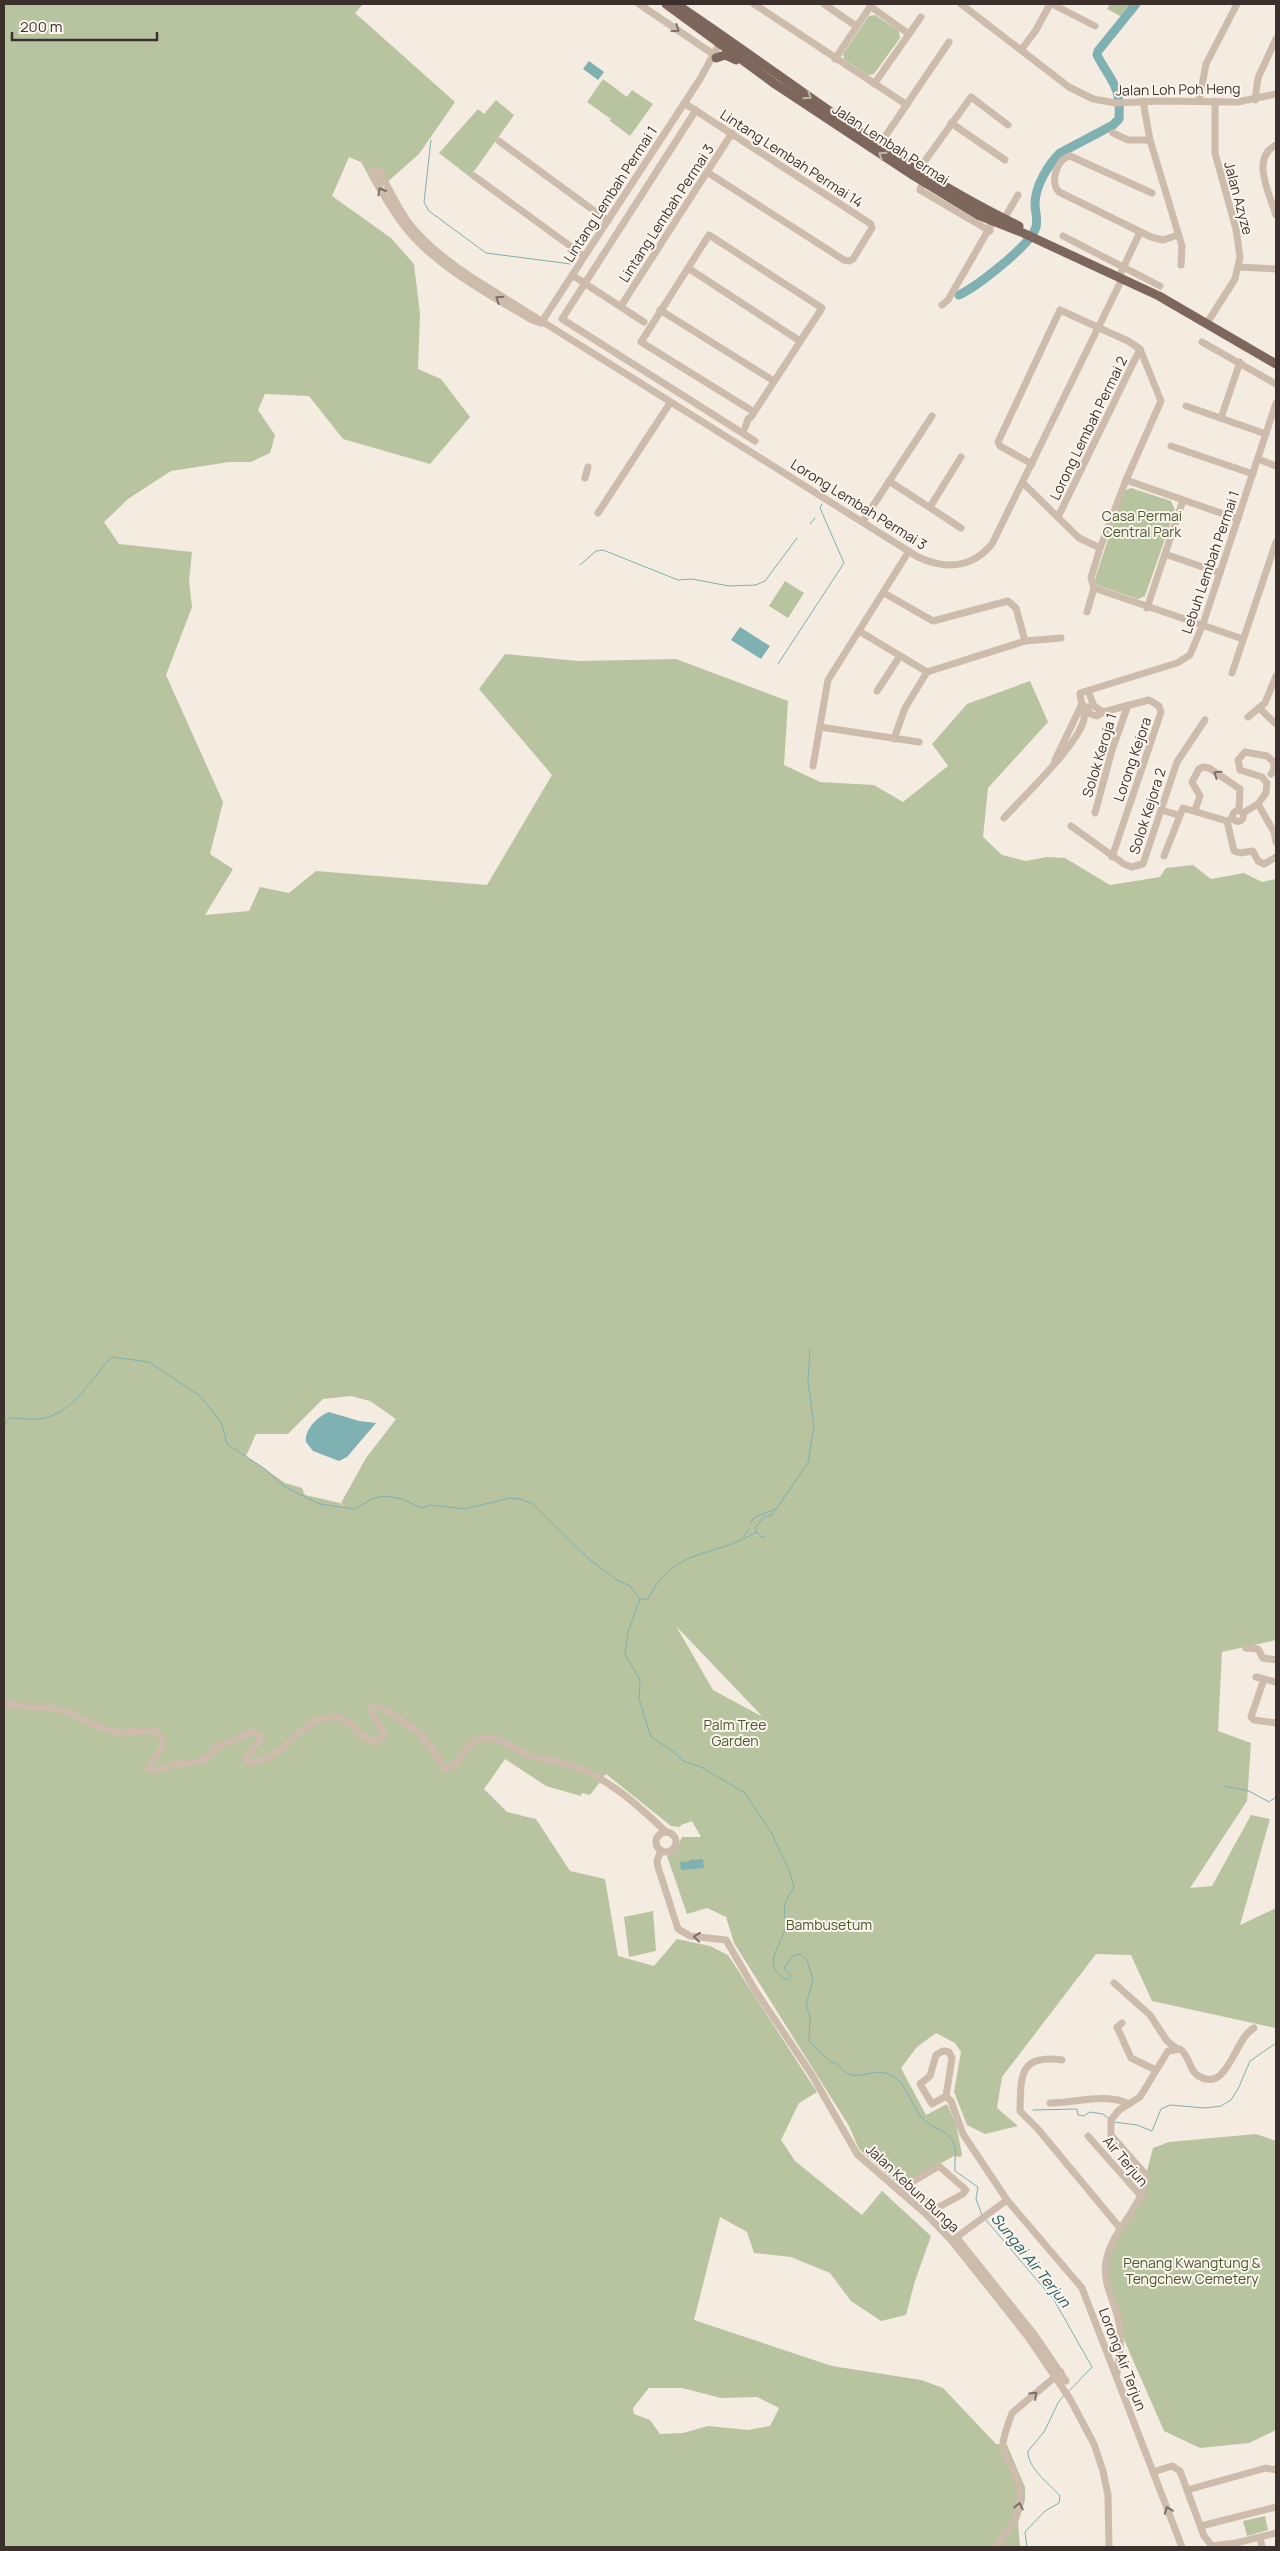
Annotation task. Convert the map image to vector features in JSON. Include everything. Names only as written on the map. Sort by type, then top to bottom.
[{"type":"main road","name":"Jalan Lembah Permai","points":[[666,4],[950,189],[1019,229],[1121,278],[1207,323],[1276,364]]},
{"type":"main road","name":"Jalan Lembah Permai","points":[[676,4],[724,41],[762,75],[923,182],[991,226],[1019,229]]},
{"type":"main road","points":[[715,56],[728,55],[762,75]]},
{"type":"main road","points":[[950,189],[965,201],[992,217],[991,226]]},
{"type":"street","points":[[639,4],[715,56]]},
{"type":"street","points":[[754,4],[907,105]]},
{"type":"street","points":[[824,4],[856,26]]},
{"type":"street","name":"Jalan Loh Poh Heng","points":[[961,4],[1077,92],[1093,99],[1116,103],[1255,100],[1276,94]]},
{"type":"street","points":[[1021,50],[1051,4],[1095,26]]},
{"type":"street","points":[[1199,101],[1206,64],[1237,4]]},
{"type":"street","points":[[835,59],[871,5],[909,34]]},
{"type":"street","points":[[874,84],[921,17]]},
{"type":"street","points":[[1255,100],[1258,78],[1276,39]]},
{"type":"street","name":"Lintang Lembah Permai 1","points":[[541,322],[724,41]]},
{"type":"street","points":[[880,144],[949,42]]},
{"type":"street","points":[[919,169],[971,97],[1008,125]]},
{"type":"street","points":[[1144,101],[1150,140],[1183,252],[1181,265]]},
{"type":"street","name":"Jalan Azyze","points":[[1207,323],[1229,291],[1239,267],[1236,229],[1215,153],[1215,101]]},
{"type":"street","name":"Lintang Lembah Permai 14","points":[[684,103],[871,224],[872,228],[853,259],[848,261],[707,172]]},
{"type":"street","name":"Lintang Lembah Permai 1","points":[[696,110],[562,319],[743,430]]},
{"type":"street","points":[[951,123],[1005,160]]},
{"type":"street","name":"Lintang Lembah Permai 3","points":[[620,306],[732,133]]},
{"type":"street","points":[[1114,133],[1128,140],[1150,140]]},
{"type":"street","points":[[499,141],[608,221]]},
{"type":"street","points":[[1276,145],[1267,152],[1263,166],[1264,178],[1276,215]]},
{"type":"street","points":[[1152,193],[1070,156],[1063,160],[1054,178],[1055,188],[1059,192],[1140,232],[1162,240],[1178,235]]},
{"type":"street","points":[[373,170],[380,171],[408,222],[439,254],[541,322],[532,320],[464,278],[416,240],[388,202],[372,174],[373,170]]},
{"type":"street","points":[[474,176],[584,256]]},
{"type":"street","points":[[923,182],[920,190],[972,220],[991,226],[948,300],[942,305]]},
{"type":"street","points":[[1004,219],[1018,195]]},
{"type":"street","name":"Lorong Lembah Permai 3","points":[[541,322],[864,521],[909,551],[929,562],[948,566],[978,557],[992,544],[1099,328],[1140,232]]},
{"type":"street","points":[[736,443],[743,430],[751,421],[752,415],[822,308],[709,235],[641,342],[752,415]]},
{"type":"street","points":[[1063,236],[1160,286]]},
{"type":"street","points":[[1239,267],[1276,269]]},
{"type":"street","points":[[688,268],[800,341]]},
{"type":"street","points":[[572,275],[644,322]]},
{"type":"street","points":[[660,310],[774,381]]},
{"type":"street","points":[[1032,464],[1000,446],[998,442],[1058,313],[1064,310],[1128,340],[1140,349],[1161,401],[1126,480],[1100,548],[1091,578],[1094,588],[1087,612]]},
{"type":"street","points":[[1202,342],[1276,384]]},
{"type":"street","name":"Lorong Lembah Permai 2","points":[[1058,517],[1140,349]]},
{"type":"street","points":[[1221,418],[1240,362]]},
{"type":"street","points":[[598,512],[670,403]]},
{"type":"street","name":"Lebuh Lembah Permai 1","points":[[1085,692],[1185,660],[1190,654],[1203,624],[1276,403]]},
{"type":"street","points":[[1186,406],[1266,434]]},
{"type":"street","points":[[864,521],[932,416]]},
{"type":"street","points":[[743,430],[755,441]]},
{"type":"street","points":[[1171,446],[1253,474]]},
{"type":"street","points":[[930,507],[962,457]]},
{"type":"street","points":[[1258,460],[1276,466]]},
{"type":"street","points":[[585,478],[588,467]]},
{"type":"street","points":[[1126,480],[1238,519]]},
{"type":"street","points":[[890,481],[962,528]]},
{"type":"street","points":[[1023,483],[1078,538],[1100,548]]},
{"type":"street","points":[[1147,608],[1183,500]]},
{"type":"street","points":[[1232,672],[1276,542]]},
{"type":"street","points":[[813,766],[828,680],[909,551]]},
{"type":"street","points":[[1165,554],[1220,572]]},
{"type":"street","points":[[1094,588],[1147,608],[1203,624],[1243,639]]},
{"type":"street","points":[[884,593],[926,620],[933,621],[1004,601],[1013,603],[1025,641]]},
{"type":"street","points":[[859,631],[926,672]]},
{"type":"street","points":[[894,738],[905,708],[926,672],[1025,641],[1061,638]]},
{"type":"street","points":[[877,691],[900,656]]},
{"type":"street","points":[[1248,717],[1259,708],[1269,695],[1276,676]]},
{"type":"street","points":[[1004,818],[1053,763],[1082,704],[1080,694],[1085,692]]},
{"type":"street","name":"Lorong Kejora","points":[[1085,692],[1094,706],[1103,712],[1143,700],[1154,702],[1159,706],[1160,717],[1112,857]]},
{"type":"street","name":"Solok Keroja 1","points":[[1095,813],[1112,750],[1128,705]]},
{"type":"street","points":[[1259,708],[1276,725]]},
{"type":"street","name":"Solok Kejora 2","points":[[1071,826],[1112,857],[1132,867],[1142,864],[1177,762],[1205,720]]},
{"type":"street","points":[[820,727],[919,742]]},
{"type":"street","points":[[1276,753],[1270,756],[1245,752],[1239,756],[1237,764],[1240,771],[1257,778],[1266,779],[1274,769],[1274,762],[1267,756],[1245,752],[1238,760],[1240,770],[1262,777],[1267,783],[1266,792],[1258,804],[1234,812],[1230,820],[1234,851],[1240,853],[1253,851],[1258,861],[1264,864],[1276,857]]},
{"type":"street","points":[[1194,810],[1200,796],[1192,782],[1203,766],[1209,768],[1240,790],[1241,811]]},
{"type":"street","points":[[1258,804],[1274,832],[1276,842]]},
{"type":"street","points":[[1164,856],[1182,809],[1186,807],[1230,820]]},
{"type":"street","points":[[1162,810],[1175,814]]},
{"type":"street","points":[[1246,1648],[1258,1649],[1263,1658],[1276,1660]]},
{"type":"street","points":[[1256,1677],[1276,1682]]},
{"type":"street","points":[[1264,1679],[1251,1717],[1254,1720],[1275,1720]]},
{"type":"street","points":[[4,1702],[11,1706],[59,1710],[111,1731],[133,1733],[156,1731],[162,1737],[163,1746],[149,1766],[149,1769],[155,1771],[175,1764],[197,1762],[206,1758],[219,1746],[252,1732],[259,1734],[260,1741],[245,1759],[250,1763],[260,1762],[279,1752],[305,1726],[317,1720],[335,1718],[350,1724],[366,1740],[380,1741],[384,1734],[371,1712],[371,1708],[376,1706],[420,1733],[446,1769],[453,1766],[473,1741],[486,1738],[499,1740],[525,1754],[570,1765],[598,1776],[648,1814],[666,1832],[675,1837],[676,1843],[670,1851],[661,1850],[657,1845],[660,1834],[666,1832]]},
{"type":"street","name":"Jalan Kebun Bunga","points":[[661,1850],[657,1861],[658,1867],[678,1929],[683,1934],[726,1940],[755,1990],[812,2075],[857,2154],[954,2240],[1057,2374],[1064,2391],[1094,2444],[1103,2471],[1108,2495],[1109,2547]]},
{"type":"street","points":[[1114,1983],[1150,2015],[1168,2041],[1186,2055],[1195,2073],[1203,2078],[1213,2079],[1227,2070],[1244,2037],[1254,2028]]},
{"type":"street","points":[[1122,2023],[1117,2028],[1131,2058],[1156,2070]]},
{"type":"street","points":[[1141,2196],[1146,2175],[1111,2135],[1112,2119],[1140,2097],[1168,2051],[1168,2041]]},
{"type":"street","points":[[1168,2051],[1176,2048]]},
{"type":"street","points":[[943,2051],[949,2052],[952,2058],[946,2096],[932,2104],[920,2086],[921,2082],[930,2076],[936,2054],[943,2051]]},
{"type":"street","points":[[1062,2060],[1043,2058],[1029,2065],[1021,2076],[1020,2111],[1037,2128],[1120,2228]]},
{"type":"street","name":"Lorong Air Terjun","points":[[946,2096],[951,2101],[963,2134],[1007,2200],[1082,2288],[1117,2374],[1182,2547]]},
{"type":"street","points":[[1050,2103],[1073,2103],[1111,2098],[1129,2104]]},
{"type":"street","name":"Air Terjun","points":[[1088,2136],[1141,2196],[1120,2228],[1107,2257],[1105,2274],[1109,2296],[1120,2327],[1117,2374]]},
{"type":"street","points":[[900,2192],[907,2185],[938,2166],[966,2190],[963,2194],[934,2209],[907,2185]]},
{"type":"street","points":[[954,2240],[1007,2200]]},
{"type":"street","points":[[995,2547],[1016,2518],[1021,2505],[1021,2491],[1005,2455],[1003,2444],[1010,2418],[1012,2414],[1057,2374],[1066,2381]]},
{"type":"street","points":[[1153,2472],[1168,2466],[1177,2467],[1208,2542],[1217,2547],[1276,2533]]},
{"type":"street","points":[[1187,2490],[1266,2468],[1276,2470]]},
{"type":"street","points":[[1201,2526],[1276,2508]]},
{"type":"street","points":[[1260,2538],[1262,2547]]},
{"type":"green space","points":[[4,4],[363,4],[355,13],[455,102],[419,154],[377,191],[361,162],[349,157],[332,196],[391,238],[414,264],[420,314],[418,369],[441,379],[470,417],[430,464],[343,439],[309,396],[265,394],[258,410],[275,435],[270,453],[251,462],[229,462],[171,471],[128,499],[104,522],[119,544],[192,552],[189,581],[192,607],[166,675],[223,802],[210,854],[233,869],[205,915],[249,911],[260,887],[289,893],[316,871],[487,885],[552,775],[479,689],[505,654],[578,661],[676,659],[788,701],[784,765],[820,782],[874,785],[903,802],[948,766],[932,744],[967,704],[1030,681],[1048,722],[988,788],[983,837],[1002,855],[1026,861],[1046,857],[1065,858],[1110,885],[1160,877],[1166,868],[1193,865],[1211,879],[1244,873],[1262,882],[1276,879],[1276,1640],[1222,1652],[1218,1731],[1251,1743],[1247,1801],[1190,1888],[1212,1886],[1251,1815],[1270,1819],[1240,1925],[1276,1908],[1276,2028],[1152,2001],[1131,1955],[1096,1954],[1002,2077],[997,2108],[1018,2126],[985,2134],[967,2125],[954,2092],[961,2052],[955,2043],[936,2033],[917,2047],[901,2068],[926,2115],[947,2104],[956,2124],[962,2154],[961,2157],[954,2156],[900,2186],[859,2149],[849,2126],[734,1943],[726,1917],[707,1908],[687,1914],[667,1856],[676,1851],[682,1837],[701,1837],[692,1821],[680,1827],[671,1826],[606,1774],[590,1795],[582,1793],[581,1796],[546,1786],[505,1759],[484,1789],[507,1812],[536,1819],[570,1871],[605,1879],[618,1956],[654,1966],[677,1939],[710,1946],[728,1955],[817,2092],[799,2103],[781,2140],[795,2161],[862,2215],[882,2191],[931,2236],[915,2281],[906,2315],[881,2321],[851,2301],[830,2273],[791,2257],[754,2253],[747,2232],[720,2217],[694,2320],[832,2366],[921,2380],[943,2388],[996,2444],[1007,2445],[1025,2487],[1025,2500],[1018,2523],[1020,2547],[4,2547]],"holes":[[[351,1396],[370,1401],[396,1419],[366,1458],[341,1503],[346,1508],[340,1503],[305,1495],[302,1488],[285,1483],[246,1456],[256,1434],[288,1434],[323,1399]],[[676,1626],[761,1716],[713,1690]],[[649,2388],[682,2388],[721,2398],[757,2397],[779,2408],[770,2426],[748,2430],[708,2426],[683,2433],[660,2434],[650,2420],[634,2414],[633,2408]]]},
{"type":"green space","points":[[1110,4],[1132,4],[1122,17],[1107,9]]},
{"type":"green space","points":[[875,15],[899,31],[900,38],[874,74],[868,75],[844,59],[843,54],[869,16]]},
{"type":"green space","points":[[603,79],[627,97],[632,90],[653,104],[630,136],[610,121],[611,119],[587,102]]},
{"type":"green space","points":[[496,100],[514,115],[470,177],[439,153],[478,109],[484,114]]},
{"type":"green space","name":"Casa Permai Central Park","points":[[1131,488],[1171,501],[1175,510],[1145,596],[1138,599],[1097,585],[1095,579],[1124,491]]},
{"type":"green space","points":[[785,581],[804,593],[788,618],[769,606]]},
{"type":"green space","points":[[653,1911],[656,1951],[629,1957],[624,1917]]},
{"type":"green space","name":"Penang Kwangtung & Tengchew Cemetery","points":[[1256,2134],[1276,2141],[1276,2430],[1249,2443],[1200,2448],[1164,2431],[1125,2342],[1121,2322],[1107,2282],[1105,2260],[1140,2198],[1153,2148],[1169,2142]]},
{"type":"green space","points":[[1265,2516],[1268,2530],[1247,2536],[1243,2521]]},
{"type":"water","points":[[589,61],[604,72],[598,80],[583,69]]},
{"type":"water","points":[[740,627],[770,646],[761,659],[731,640]]},
{"type":"water","points":[[329,1412],[359,1421],[376,1423],[347,1457],[339,1461],[313,1451],[306,1442],[309,1428],[320,1417]]},
{"type":"water","points":[[691,1858],[693,1860],[703,1859],[704,1868],[681,1870],[680,1862],[691,1861]]},
{"type":"waterway","points":[[959,295],[978,284],[1002,265],[1032,235],[1037,224],[1035,204],[1037,190],[1043,176],[1055,158],[1060,153],[1113,125],[1119,119],[1117,92],[1097,55],[1098,51],[1136,4]]},
{"type":"waterway","points":[[431,140],[424,202],[429,211],[486,253],[571,264]]},
{"type":"waterway","points":[[778,664],[844,563],[820,508],[822,504]]},
{"type":"waterway","points":[[810,524],[815,518]]},
{"type":"waterway","points":[[580,565],[596,551],[603,550],[678,580],[692,579],[729,586],[756,585],[765,581],[797,538]]},
{"type":"waterway","points":[[641,1599],[648,1599],[658,1582],[670,1570],[682,1562],[756,1532],[755,1528],[764,1517],[772,1515],[808,1463],[814,1426],[808,1381],[810,1349]]},
{"type":"waterway","name":"Sungai Air Terjun","points":[[4,1426],[9,1418],[39,1419],[58,1413],[76,1399],[112,1357],[149,1362],[200,1396],[221,1422],[227,1444],[265,1469],[285,1487],[320,1504],[354,1509],[374,1498],[386,1496],[402,1499],[422,1508],[430,1505],[465,1509],[510,1498],[520,1499],[533,1504],[590,1560],[617,1580],[630,1586],[640,1599],[628,1632],[625,1654],[640,1680],[639,1699],[651,1737],[674,1752],[683,1761],[701,1767],[745,1793],[771,1832],[789,1870],[794,1887],[787,1898],[784,1911],[785,1929],[773,1963],[779,1975],[787,1980],[791,1976],[784,1968],[793,1956],[801,1954],[807,1960],[813,1980],[806,2005],[810,2017],[809,2041],[831,2062],[836,2063],[850,2074],[862,2075],[882,2072],[895,2077],[900,2082],[924,2120],[952,2140],[955,2151],[955,2171],[978,2187],[976,2199],[982,2215]]},
{"type":"waterway","points":[[751,1523],[753,1518],[775,1509]]},
{"type":"waterway","points":[[743,1537],[749,1529]]},
{"type":"waterway","points":[[756,1532],[762,1537],[765,1536]]},
{"type":"waterway","points":[[1224,1786],[1249,1791],[1269,1802],[1276,1797]]},
{"type":"waterway","points":[[1114,2122],[1137,2125],[1152,2131],[1161,2109],[1170,2105],[1205,2108],[1221,2106],[1231,2100],[1250,2061],[1276,2043]]},
{"type":"waterway","points":[[1033,2110],[1077,2109],[1078,2115],[1084,2116],[1090,2112],[1103,2114],[1108,2118]]},
{"type":"waterway","name":"Sungai Air Terjun","points":[[986,2220],[1054,2300],[1092,2367],[1069,2391]]},
{"type":"waterway","name":"Sungai Air Terjun","points":[[1027,2547],[1025,2532],[1045,2511],[1059,2503],[1060,2496],[1035,2470],[1031,2464],[1028,2451],[1044,2432],[1064,2395]]},
{"type":"park label","name":"Palm Tree Garden","points":[[735,1732]]},
{"type":"park label","name":"Bambusetum","points":[[829,1924]]}]
